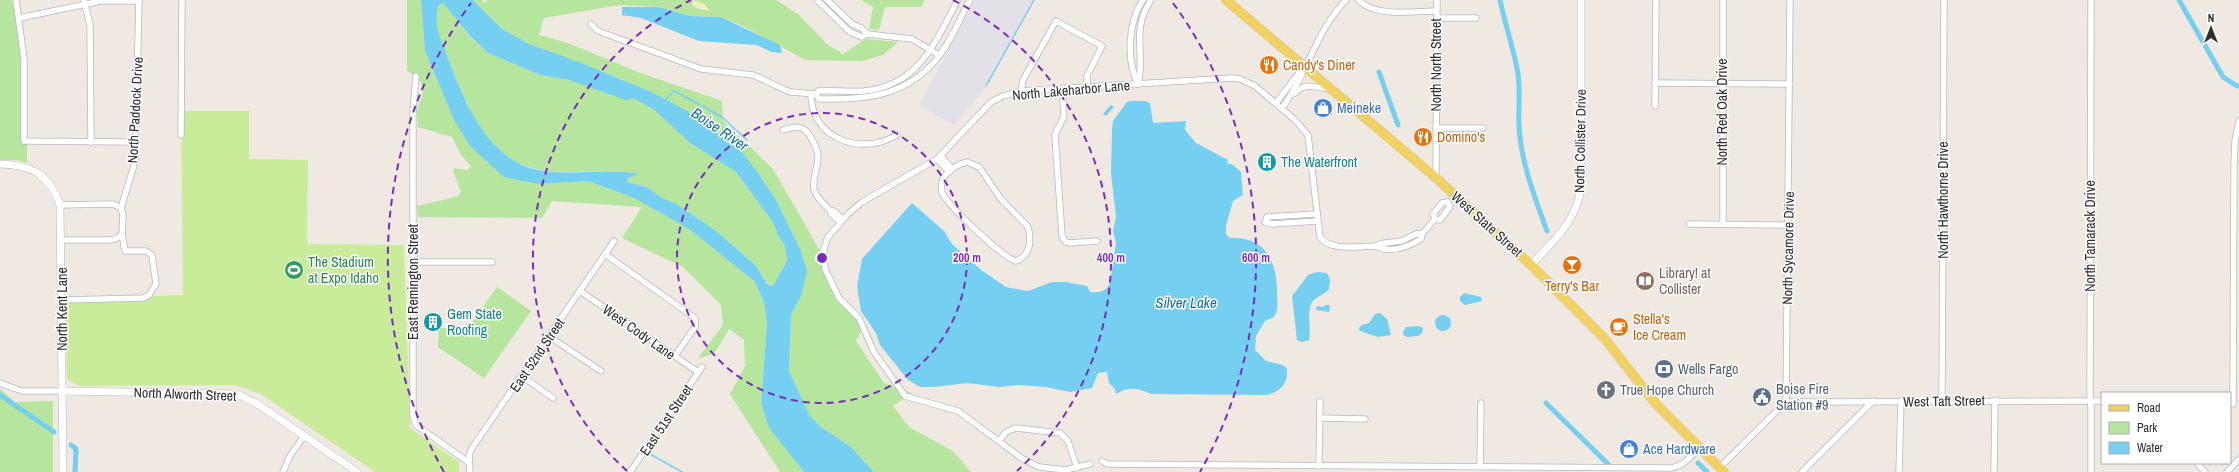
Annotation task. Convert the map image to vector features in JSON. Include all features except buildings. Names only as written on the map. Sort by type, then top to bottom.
[{"type":"main road","name":"West State Street","points":[[1226,0],[1436,178],[1531,265],[1605,338],[1655,403],[1722,470]]},
{"type":"street","points":[[16,0],[24,59],[24,141],[135,142]]},
{"type":"street","points":[[181,135],[182,0]]},
{"type":"street","points":[[817,0],[850,32],[862,37],[867,34]]},
{"type":"street","points":[[827,0],[847,20],[867,34],[912,39],[939,55]]},
{"type":"street","points":[[591,24],[598,31],[701,69],[753,75],[790,92],[813,94],[827,90],[864,91],[895,82],[923,61],[931,50],[958,0]]},
{"type":"street","points":[[813,94],[818,98],[853,99],[891,92],[921,75],[939,55],[970,0]]},
{"type":"street","points":[[1138,84],[1133,74],[1131,32],[1133,20],[1142,0]]},
{"type":"street","points":[[1138,84],[1141,74],[1139,32],[1143,15],[1151,0]]},
{"type":"street","points":[[1289,99],[1328,20],[1346,0]]},
{"type":"street","points":[[1358,0],[1366,8],[1380,11],[1476,18]]},
{"type":"street","name":"North North Street","points":[[1436,0],[1436,178]]},
{"type":"street","name":"North Collister Drive","points":[[1531,265],[1570,221],[1579,200],[1581,0]]},
{"type":"street","points":[[1655,106],[1656,0]]},
{"type":"street","name":"North Red Oak Drive","points":[[1723,0],[1723,224]]},
{"type":"street","name":"North Sycamore Drive","points":[[1786,402],[1790,0]]},
{"type":"street","name":"North Hawthorne Drive","points":[[1942,401],[1944,0]]},
{"type":"street","name":"North Tamarack Drive","points":[[2091,0],[2091,472]]},
{"type":"street","points":[[19,18],[85,2],[139,1]]},
{"type":"street","name":"North Paddock Drive","points":[[62,300],[143,298],[149,295],[157,281],[152,256],[146,250],[125,250],[122,234],[123,215],[121,208],[134,162],[139,1]]},
{"type":"street","points":[[85,2],[90,24],[90,142]]},
{"type":"street","points":[[1021,91],[1023,80],[1056,21],[1098,42],[1102,46],[1087,76],[1087,86]]},
{"type":"street","points":[[1276,103],[1305,66]]},
{"type":"street","name":"East Remington Street","points":[[416,76],[413,110],[413,416],[416,425],[468,462]]},
{"type":"street","name":"North Lakeharbor Lane","points":[[1090,464],[1077,468],[1056,470],[1039,467],[1023,459],[958,411],[905,396],[874,352],[859,318],[839,298],[824,269],[824,248],[828,237],[841,221],[862,202],[939,158],[981,110],[991,102],[1003,96],[1021,91],[1087,86],[1240,79],[1255,86],[1276,103],[1308,135],[1316,214],[1320,237],[1324,243],[1331,246],[1376,246],[1383,242],[1397,242],[1417,233],[1422,234],[1435,219],[1434,214],[1442,203],[1448,202],[1455,195]]},
{"type":"street","points":[[1655,83],[1790,84]]},
{"type":"street","points":[[1282,108],[1289,99],[1304,86],[1333,90]]},
{"type":"street","points":[[1062,88],[1064,116],[1055,135],[1062,236],[1066,242],[1070,243],[1097,241]]},
{"type":"street","points":[[813,94],[812,109],[817,120],[825,129],[840,140],[852,144],[869,145],[886,141],[897,135]]},
{"type":"street","points":[[2234,404],[2237,166],[2235,141],[2239,121]]},
{"type":"street","points":[[783,130],[795,127],[802,128],[808,135],[815,147],[818,158],[814,188],[819,199],[831,211],[834,211],[841,221]]},
{"type":"street","points":[[1436,128],[1483,128]]},
{"type":"street","points":[[939,158],[950,171]]},
{"type":"street","points":[[967,162],[979,167],[1001,199],[1028,227],[1029,249],[1023,259],[1016,261],[1004,256],[978,233],[945,198],[941,186],[942,180],[950,171],[960,164],[967,162]]},
{"type":"street","name":"North Kent Lane","points":[[0,164],[21,165],[44,178],[56,192],[60,205],[62,240],[62,472]]},
{"type":"street","name":"North Lakeharbor Lane","points":[[1435,219],[1440,220],[1447,211],[1450,207],[1448,202]]},
{"type":"street","points":[[60,205],[113,204],[121,208]]},
{"type":"street","points":[[1316,214],[1267,217],[1265,222],[1272,224],[1317,221]]},
{"type":"street","points":[[1689,224],[1788,225]]},
{"type":"street","points":[[62,240],[109,240],[116,239],[122,234]]},
{"type":"street","name":"East 52nd Street","points":[[468,462],[468,454],[523,377],[614,241]]},
{"type":"street","points":[[605,254],[695,318],[695,327],[675,356]]},
{"type":"street","points":[[413,262],[492,262]]},
{"type":"street","name":"West Cody Lane","points":[[580,291],[698,372]]},
{"type":"street","points":[[550,337],[601,371]]},
{"type":"street","name":"East 51st Street","points":[[630,472],[702,367]]},
{"type":"street","points":[[523,377],[553,398]]},
{"type":"street","points":[[0,384],[15,390],[63,391]]},
{"type":"street","name":"North Alworth Street","points":[[63,391],[237,394],[249,399],[356,472]]},
{"type":"street","points":[[1994,472],[1995,400]]},
{"type":"street","name":"West Taft Street","points":[[1786,402],[1995,400],[2101,401]]},
{"type":"street","points":[[1320,401],[1320,466]]},
{"type":"street","points":[[1802,472],[1873,401]]},
{"type":"street","points":[[1899,472],[1901,401]]},
{"type":"street","points":[[1722,470],[1786,402]]},
{"type":"street","points":[[1480,403],[1480,467]]},
{"type":"street","points":[[1320,418],[1365,419]]},
{"type":"street","points":[[999,441],[1006,432],[1016,428],[1060,433],[1068,441],[1077,468]]},
{"type":"street","points":[[283,472],[290,456],[304,436]]},
{"type":"street","points":[[1102,460],[1107,464],[1288,469],[1320,466],[1480,467],[1541,470],[1604,470],[1676,468],[1699,448]]},
{"type":"street","points":[[2226,472],[2239,459]]},
{"type":"street","points":[[468,462],[470,472]]},
{"type":"street","points":[[2197,464],[2205,472]]},
{"type":"shaded area","points":[[975,0],[1033,0],[988,85],[954,125],[919,105]]},
{"type":"green space","points":[[0,0],[12,0],[27,73],[27,163],[17,160],[0,160]]},
{"type":"green space","points":[[407,0],[421,0],[425,51],[454,120],[538,184],[588,181],[634,198],[689,229],[754,281],[764,302],[767,324],[761,403],[769,428],[804,472],[780,472],[730,394],[745,366],[744,340],[729,329],[714,354],[698,358],[723,325],[721,305],[683,267],[622,238],[642,207],[552,201],[542,218],[418,217],[417,206],[459,196],[461,192],[453,171],[454,168],[468,170],[471,166],[461,155],[452,137],[418,127],[417,109],[423,91],[417,78],[407,71]]},
{"type":"green space","points":[[473,0],[482,0],[484,3],[487,0],[776,0],[798,14],[828,45],[843,54],[866,39],[898,42],[883,55],[862,61],[805,60],[745,27],[721,17],[690,16],[659,7],[619,5],[544,18],[539,35],[568,43],[638,72],[722,101],[723,121],[773,169],[823,256],[828,278],[863,327],[856,341],[884,383],[912,393],[893,406],[909,427],[953,451],[971,472],[874,472],[850,446],[822,428],[810,416],[789,371],[791,315],[801,296],[800,249],[776,200],[758,173],[621,79],[529,44],[502,29]]},
{"type":"green space","points":[[861,0],[925,0],[921,7],[885,7],[879,30],[869,29],[873,7]]},
{"type":"green space","points":[[443,2],[469,36],[488,53],[540,75],[569,80],[633,98],[653,109],[690,143],[736,172],[774,224],[778,236],[785,246],[787,261],[773,286],[769,285],[756,266],[719,233],[675,203],[662,198],[647,187],[627,182],[627,178],[638,174],[611,171],[545,171],[532,168],[515,161],[501,151],[488,137],[477,121],[459,86],[437,26],[438,5]]},
{"type":"green space","name":"The Stadium at Expo Idaho","points":[[181,111],[249,111],[249,159],[308,160],[307,244],[404,245],[410,428],[459,462],[459,472],[375,472],[261,394],[235,385],[80,386],[67,380],[66,299],[183,295]]},
{"type":"green space","points":[[497,287],[531,311],[484,378],[438,347],[439,328],[468,328]]},
{"type":"green space","points":[[0,389],[15,402],[53,401],[53,472],[0,472]]},
{"type":"sand","points":[[693,0],[704,4],[710,11],[696,8],[692,4]]},
{"type":"water","points":[[421,0],[473,0],[502,29],[529,44],[584,64],[651,92],[687,111],[742,152],[776,200],[800,249],[807,271],[801,296],[791,315],[789,371],[810,416],[822,428],[850,446],[874,472],[804,472],[769,428],[761,403],[767,324],[764,302],[754,281],[689,229],[634,198],[588,181],[538,184],[504,177],[470,146],[454,120],[425,51]],"holes":[[[443,3],[470,36],[488,53],[540,75],[569,80],[626,100],[633,98],[653,109],[690,143],[736,172],[774,224],[778,236],[785,246],[787,261],[773,286],[768,285],[756,266],[719,233],[675,203],[662,198],[647,187],[627,182],[628,178],[639,174],[625,172],[544,171],[530,168],[514,161],[500,150],[488,137],[477,121],[460,88],[438,31],[438,5]]]},
{"type":"water","points":[[622,7],[659,7],[690,16],[721,17],[780,45],[782,53],[771,52],[757,45],[699,41],[641,18],[622,15]]},
{"type":"water","name":"Silver Lake","points":[[1145,101],[1150,103],[1153,123],[1186,121],[1185,130],[1196,143],[1228,160],[1227,163],[1233,165],[1241,172],[1243,195],[1233,201],[1226,225],[1226,234],[1230,238],[1253,241],[1261,246],[1272,261],[1275,271],[1277,309],[1274,317],[1265,321],[1256,336],[1255,350],[1266,361],[1283,365],[1287,369],[1286,379],[1282,386],[1275,392],[1266,395],[1151,394],[1142,390],[1134,389],[1120,391],[1116,394],[1115,389],[1109,383],[1107,372],[1098,373],[1092,388],[1070,392],[1046,387],[1018,385],[999,387],[967,383],[920,387],[908,380],[880,345],[876,333],[861,311],[857,287],[862,259],[912,203],[944,231],[952,244],[981,270],[1006,287],[1028,291],[1052,282],[1066,282],[1087,286],[1090,292],[1100,292],[1105,290],[1110,283],[1116,243],[1113,231],[1116,217],[1111,173],[1113,121],[1127,102]]},
{"type":"water","points":[[1111,105],[1114,107],[1106,116],[1103,114]]},
{"type":"water","points":[[1317,272],[1327,273],[1330,280],[1329,289],[1311,304],[1309,314],[1309,340],[1302,342],[1297,340],[1292,296],[1308,275]]},
{"type":"water","points":[[1464,293],[1481,297],[1482,301],[1465,305],[1460,301],[1460,297]]},
{"type":"water","points":[[1325,305],[1330,305],[1329,312],[1316,310],[1317,306],[1324,307]]},
{"type":"water","points":[[1380,313],[1387,319],[1391,335],[1378,337],[1360,331],[1359,328],[1362,325],[1369,323],[1375,314]]},
{"type":"water","points":[[1443,315],[1450,320],[1451,323],[1446,330],[1443,331],[1436,326],[1435,323],[1440,316]]},
{"type":"water","points":[[1419,326],[1423,328],[1422,333],[1418,336],[1407,337],[1403,335],[1406,327]]},
{"type":"waterway","points":[[986,86],[1034,0]]},
{"type":"waterway","points":[[1500,0],[1518,74],[1519,130],[1524,162],[1547,231]]},
{"type":"waterway","points":[[2179,0],[2223,77],[2237,86]]},
{"type":"waterway","points":[[1379,72],[1398,125]]},
{"type":"waterway","name":"Boise River","points":[[664,101],[674,91],[700,105]]},
{"type":"waterway","name":"Boise River","points":[[703,106],[723,118],[747,140]]},
{"type":"waterway","points":[[0,395],[54,432]]},
{"type":"waterway","points":[[1546,403],[1608,464]]},
{"type":"waterway","points":[[71,445],[76,449],[75,472]]},
{"type":"waterway","points":[[650,454],[682,472]]},
{"type":"waterway","points":[[1698,463],[1707,472]]},
{"type":"place","name":"Candy's Diner","points":[[1269,65]]},
{"type":"place","name":"Meineke","points":[[1323,108]]},
{"type":"place","name":"Domino's","points":[[1423,137]]},
{"type":"place","name":"The Waterfront","points":[[1267,162]]},
{"type":"place","name":"Terry's Bar","points":[[1572,265]]},
{"type":"place","name":"The Stadium at Expo Idaho","points":[[294,270]]},
{"type":"place","name":"Library! at Collister","points":[[1645,281]]},
{"type":"place","name":"Gem State Roofing","points":[[433,322]]},
{"type":"place","name":"Stella's Ice Cream","points":[[1619,327]]},
{"type":"place","name":"Wells Fargo","points":[[1664,369]]},
{"type":"place","name":"True Hope Church","points":[[1606,390]]},
{"type":"place","name":"Boise Fire Station #9","points":[[1762,397]]},
{"type":"place","name":"Ace Hardware","points":[[1629,449]]}]
